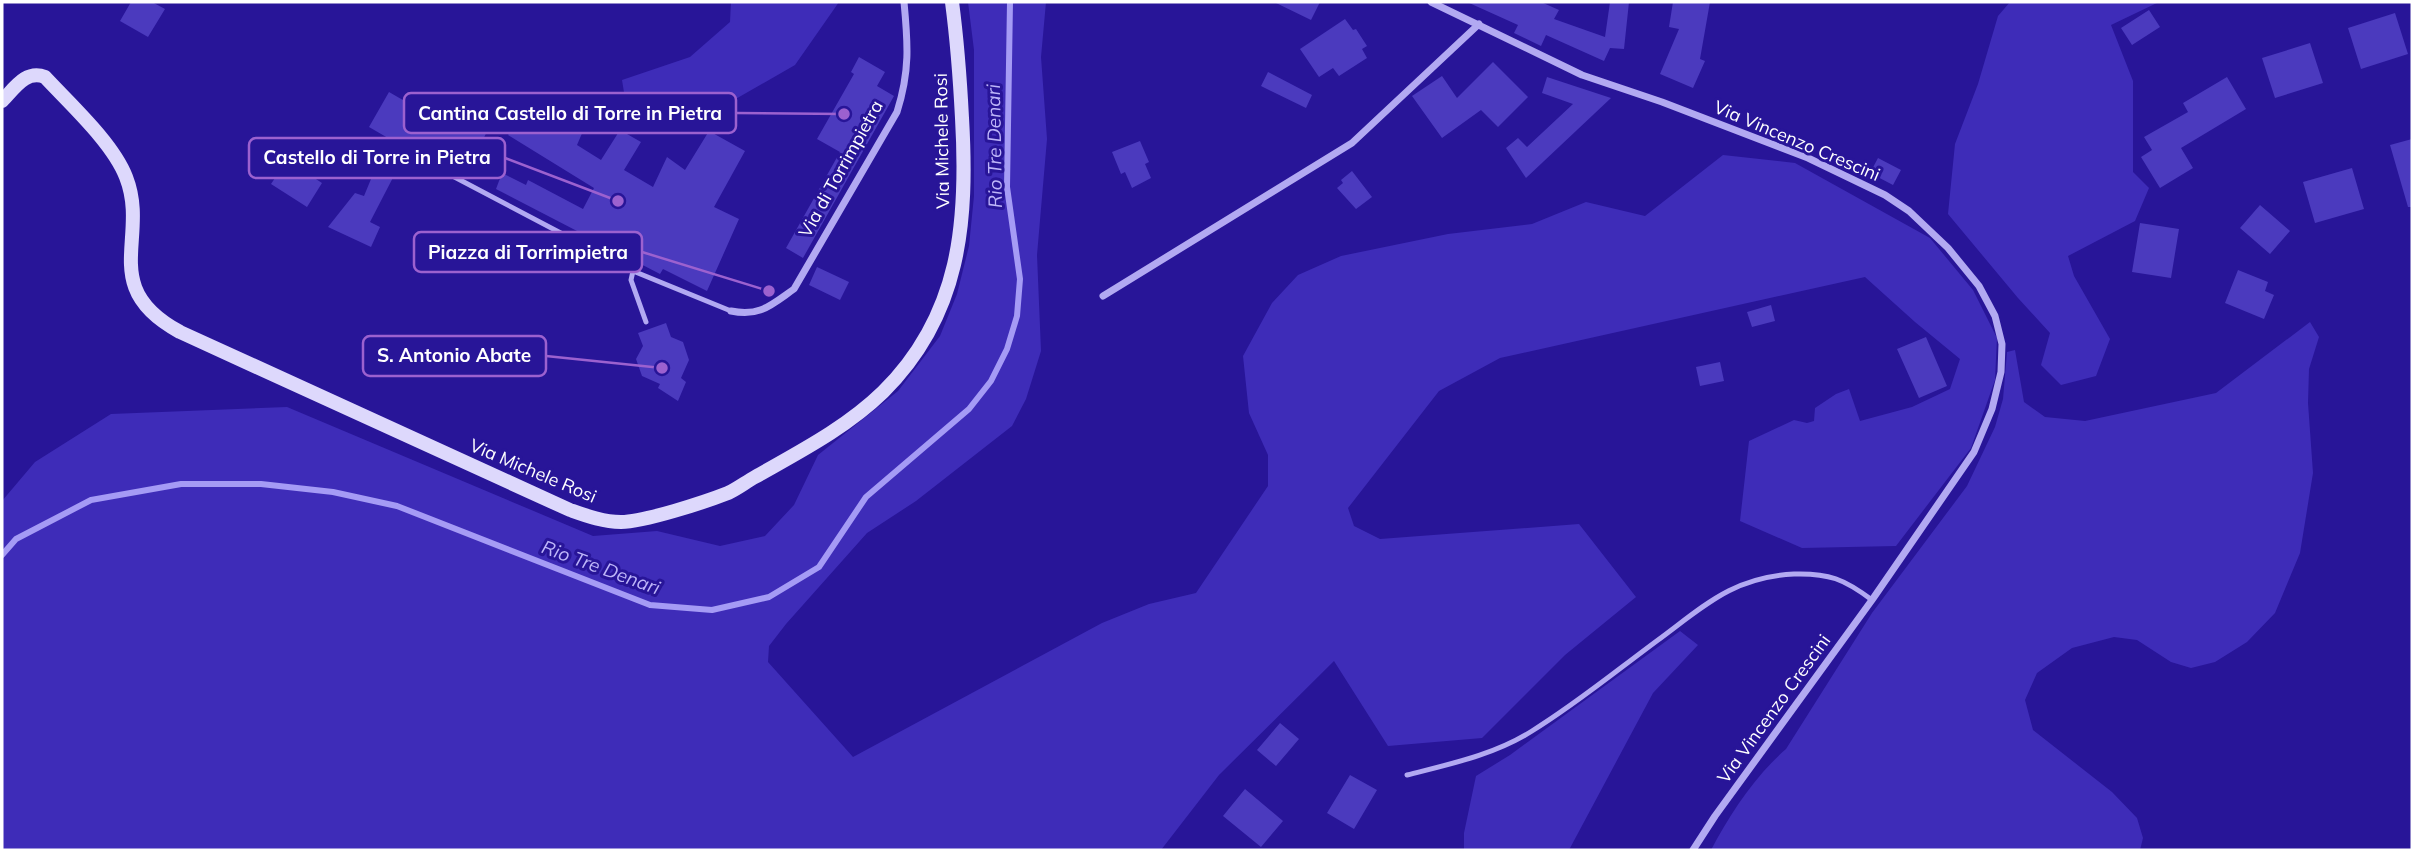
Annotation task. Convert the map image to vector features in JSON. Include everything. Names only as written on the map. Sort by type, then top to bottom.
[{"type":"street","name":"Via di Torrimpietra","points":[[731,311],[755,314],[794,289],[897,112],[906,83],[908,47],[904,2]]},
{"type":"street","name":"Via Michele Rosi","points":[[2,101],[28,76],[37,74],[45,77],[110,149],[122,169],[132,200],[132,276],[146,305],[163,322],[192,338],[570,510],[599,520],[629,522],[729,492],[811,445],[864,409],[897,377],[921,343],[940,310],[951,283],[963,216],[965,174],[958,53],[952,2]]},
{"type":"street","name":"Via Vincenzo Crescini","points":[[1431,2],[1582,75],[1808,158],[1856,180],[1909,211],[1948,248],[1979,286],[1995,316],[2002,344],[2001,372],[1992,410],[1980,441],[1962,473],[1693,850]]},
{"type":"street","points":[[1103,296],[1352,143],[1479,24]]},
{"type":"lane","points":[[424,162],[634,271],[731,311]]},
{"type":"lane","points":[[634,271],[631,280],[646,322]]},
{"type":"lane","points":[[1407,775],[1486,754],[1519,739],[1574,702],[1714,598],[1743,583],[1776,575],[1830,576],[1853,586],[1872,600]]},
{"type":"shaded area","points":[[731,2],[839,2],[795,65],[692,124],[628,117],[622,80],[690,57],[730,22]]},
{"type":"shaded area","points":[[968,2],[1046,2],[1041,57],[1047,139],[1037,255],[1041,351],[1026,399],[1012,426],[916,501],[867,533],[769,646],[768,662],[853,757],[1102,623],[1149,604],[1196,593],[1268,486],[1268,455],[1249,413],[1243,356],[1272,303],[1298,275],[1341,256],[1448,234],[1532,224],[1586,202],[1645,216],[1723,155],[1795,163],[1930,238],[1973,290],[1997,338],[1995,380],[1971,448],[1896,546],[1802,548],[1740,521],[1749,441],[1794,420],[1807,423],[1814,421],[1815,408],[1849,389],[1860,421],[1912,407],[1950,389],[1960,359],[1865,277],[1500,358],[1439,391],[1348,508],[1354,526],[1380,539],[1579,524],[1636,597],[1565,655],[1482,738],[1388,746],[1334,661],[1219,775],[1161,850],[2,850],[2,501],[35,462],[111,414],[287,407],[593,536],[657,531],[720,546],[765,536],[794,505],[818,455],[898,391],[940,336],[957,294],[969,246],[974,196],[974,50]]},
{"type":"shaded area","points":[[2010,2],[2159,2],[2111,25],[2133,81],[2133,172],[2149,188],[2135,221],[2068,256],[2074,276],[2110,339],[2096,376],[2061,385],[2041,365],[2050,333],[1948,214],[1955,144],[1978,84],[1998,16]]},
{"type":"shaded area","points":[[2310,322],[2319,337],[2309,369],[2308,403],[2313,473],[2300,553],[2275,613],[2247,642],[2215,662],[2191,668],[2171,662],[2137,640],[2114,637],[2072,648],[2037,673],[2025,700],[2033,730],[2112,792],[2137,818],[2143,838],[2140,850],[1711,850],[1744,796],[1786,749],[1872,613],[1967,486],[1995,427],[2003,399],[2007,352],[2015,350],[2024,402],[2045,417],[2085,421],[2216,393]]},
{"type":"shaded area","points":[[1680,631],[1698,645],[1653,693],[1569,850],[1464,850],[1464,833],[1476,776],[1510,755]]},
{"type":"building","points":[[131,2],[152,2],[165,9],[148,37],[120,21]]},
{"type":"building","points":[[1274,2],[1320,2],[1311,20]]},
{"type":"building","points":[[1467,2],[1541,2],[1559,10],[1554,19],[1605,37],[1610,2],[1629,2],[1624,49],[1610,48],[1604,61],[1546,35],[1541,46],[1514,33],[1518,25]]},
{"type":"building","points":[[1673,2],[1710,2],[1700,59],[1705,61],[1693,88],[1660,74],[1679,29],[1669,27]]},
{"type":"building","points":[[2149,10],[2160,27],[2132,45],[2121,28]]},
{"type":"building","points":[[2395,13],[2408,54],[2361,69],[2348,28]]},
{"type":"building","points":[[1345,19],[1353,30],[1356,29],[1367,46],[1362,49],[1367,58],[1339,76],[1333,68],[1319,77],[1300,49]]},
{"type":"building","points":[[2310,43],[2323,83],[2275,98],[2262,58]]},
{"type":"building","points":[[859,57],[885,72],[877,86],[894,96],[803,258],[786,248],[840,152],[817,139],[854,74],[851,72]]},
{"type":"building","points":[[1493,62],[1528,97],[1498,127],[1481,110],[1442,138],[1412,96],[1442,76],[1457,98]]},
{"type":"building","points":[[1268,72],[1312,95],[1306,108],[1261,86]]},
{"type":"building","points":[[1547,77],[1611,98],[1526,178],[1506,148],[1518,138],[1527,147],[1573,104],[1542,93]]},
{"type":"building","points":[[2227,77],[2246,109],[2181,148],[2193,168],[2160,188],[2141,157],[2152,150],[2144,137],[2188,112],[2183,103]]},
{"type":"building","points":[[389,92],[422,111],[426,104],[471,127],[480,111],[493,119],[477,152],[494,161],[485,177],[414,137],[370,222],[380,227],[371,247],[328,227],[355,193],[364,196],[388,138],[369,127]]},
{"type":"building","points":[[533,104],[583,131],[577,145],[601,160],[620,130],[641,142],[624,170],[653,187],[667,157],[685,170],[709,131],[745,151],[714,207],[739,219],[707,291],[663,269],[660,274],[496,189],[502,173],[526,185],[528,180],[583,209],[594,188],[508,135]]},
{"type":"building","points":[[2412,139],[2412,207],[2408,207],[2390,145]]},
{"type":"building","points":[[1140,141],[1149,162],[1145,164],[1151,178],[1132,188],[1125,172],[1121,174],[1112,152]]},
{"type":"building","points":[[1878,158],[1901,170],[1893,185],[1870,173]]},
{"type":"building","points":[[287,160],[322,183],[307,207],[271,184]]},
{"type":"building","points":[[2352,168],[2364,209],[2315,223],[2303,182]]},
{"type":"building","points":[[1352,171],[1372,197],[1356,209],[1337,188],[1343,183],[1341,180]]},
{"type":"building","points":[[2260,205],[2290,231],[2270,254],[2240,228]]},
{"type":"building","points":[[2140,223],[2179,229],[2171,278],[2132,272]]},
{"type":"building","points":[[817,267],[849,282],[840,300],[809,285]]},
{"type":"building","points":[[2238,270],[2268,282],[2265,291],[2274,295],[2264,319],[2225,303]]},
{"type":"building","points":[[1771,305],[1775,321],[1752,327],[1747,312]]},
{"type":"building","points":[[666,323],[671,337],[683,342],[689,360],[681,378],[686,382],[678,401],[658,388],[660,384],[642,376],[636,359],[643,346],[638,333]]},
{"type":"building","points":[[1926,337],[1947,386],[1919,398],[1897,349]]},
{"type":"building","points":[[1720,362],[1724,381],[1700,386],[1696,367]]},
{"type":"building","points":[[1280,723],[1299,739],[1276,766],[1257,750]]},
{"type":"building","points":[[1350,775],[1377,790],[1354,829],[1327,813]]},
{"type":"building","points":[[1245,789],[1283,821],[1261,847],[1223,816]]},
{"type":"waterway","name":"Rio Tre Denari","points":[[2,555],[16,539],[91,500],[181,484],[261,484],[333,492],[397,506],[650,605],[712,610],[769,597],[819,567],[866,497],[969,409],[991,381],[1007,349],[1017,316],[1020,279],[1007,187],[1010,2]]},
{"type":"place","name":"Cantina Castello di Torre in Pietra","points":[[844,114]]},
{"type":"place","name":"Castello di Torre in Pietra","points":[[618,201]]},
{"type":"place","name":"Piazza di Torrimpietra","points":[[769,291]]},
{"type":"place","name":"S. Antonio Abate","points":[[662,368]]}]
